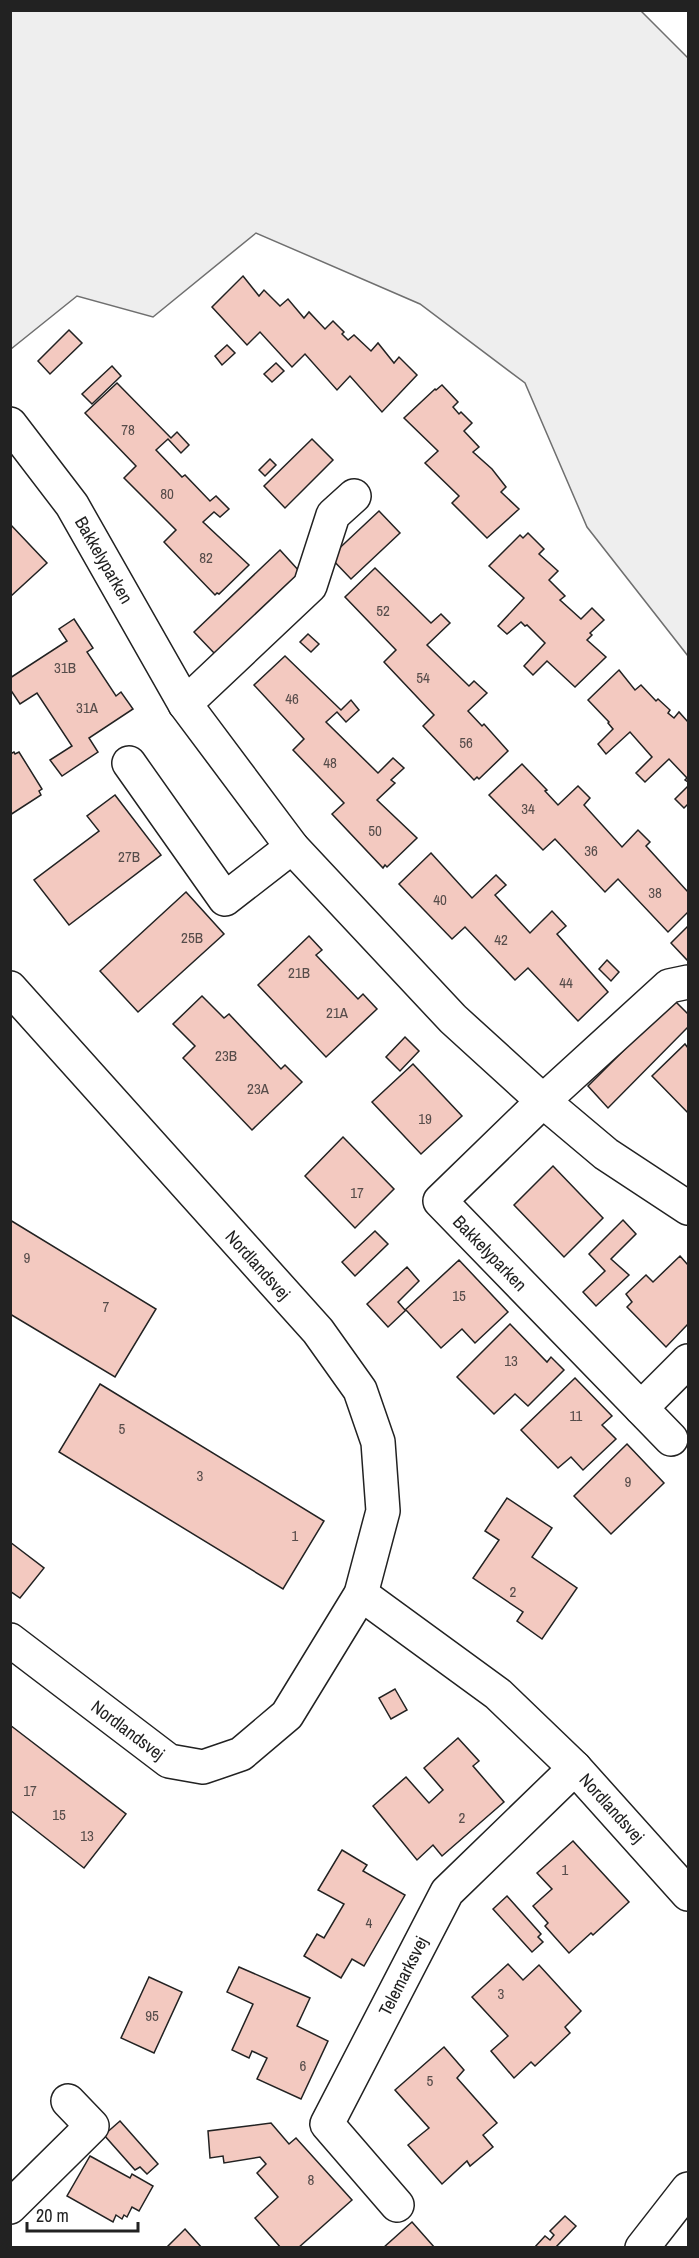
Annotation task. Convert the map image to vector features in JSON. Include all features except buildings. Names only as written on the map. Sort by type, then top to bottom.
[{"type":"street","name":"Bakkelyparken","points":[[10,424],[72,506],[186,704],[292,847],[453,1019],[543,1101],[606,1154],[688,1208]]},
{"type":"street","points":[[186,704],[310,586],[333,515],[354,496]]},
{"type":"street","points":[[129,763],[225,899],[292,847]]},
{"type":"street","name":"Bakkelyparken","points":[[670,1439],[440,1201],[543,1101],[669,986],[688,982]]},
{"type":"street","name":"Nordlandsvej","points":[[10,988],[318,1331],[360,1390],[378,1442],[383,1511],[361,1594],[287,1715],[241,1754],[203,1767],[169,1761],[10,1640]]},
{"type":"street","points":[[640,1408],[688,1361]]},
{"type":"street","name":"Nordlandsvej","points":[[361,1594],[498,1694],[575,1768],[688,1894]]},
{"type":"street","name":"Telemarksvej","points":[[397,2205],[327,2124],[447,1892],[575,1768]]},
{"type":"street","points":[[10,2207],[92,2126],[68,2101]]},
{"type":"street","points":[[642,2247],[688,2189]]},
{"type":"shaded area","points":[[11,10],[641,11],[688,58],[688,656],[587,527],[525,383],[420,304],[256,233],[153,317],[77,296],[11,349]]}]
